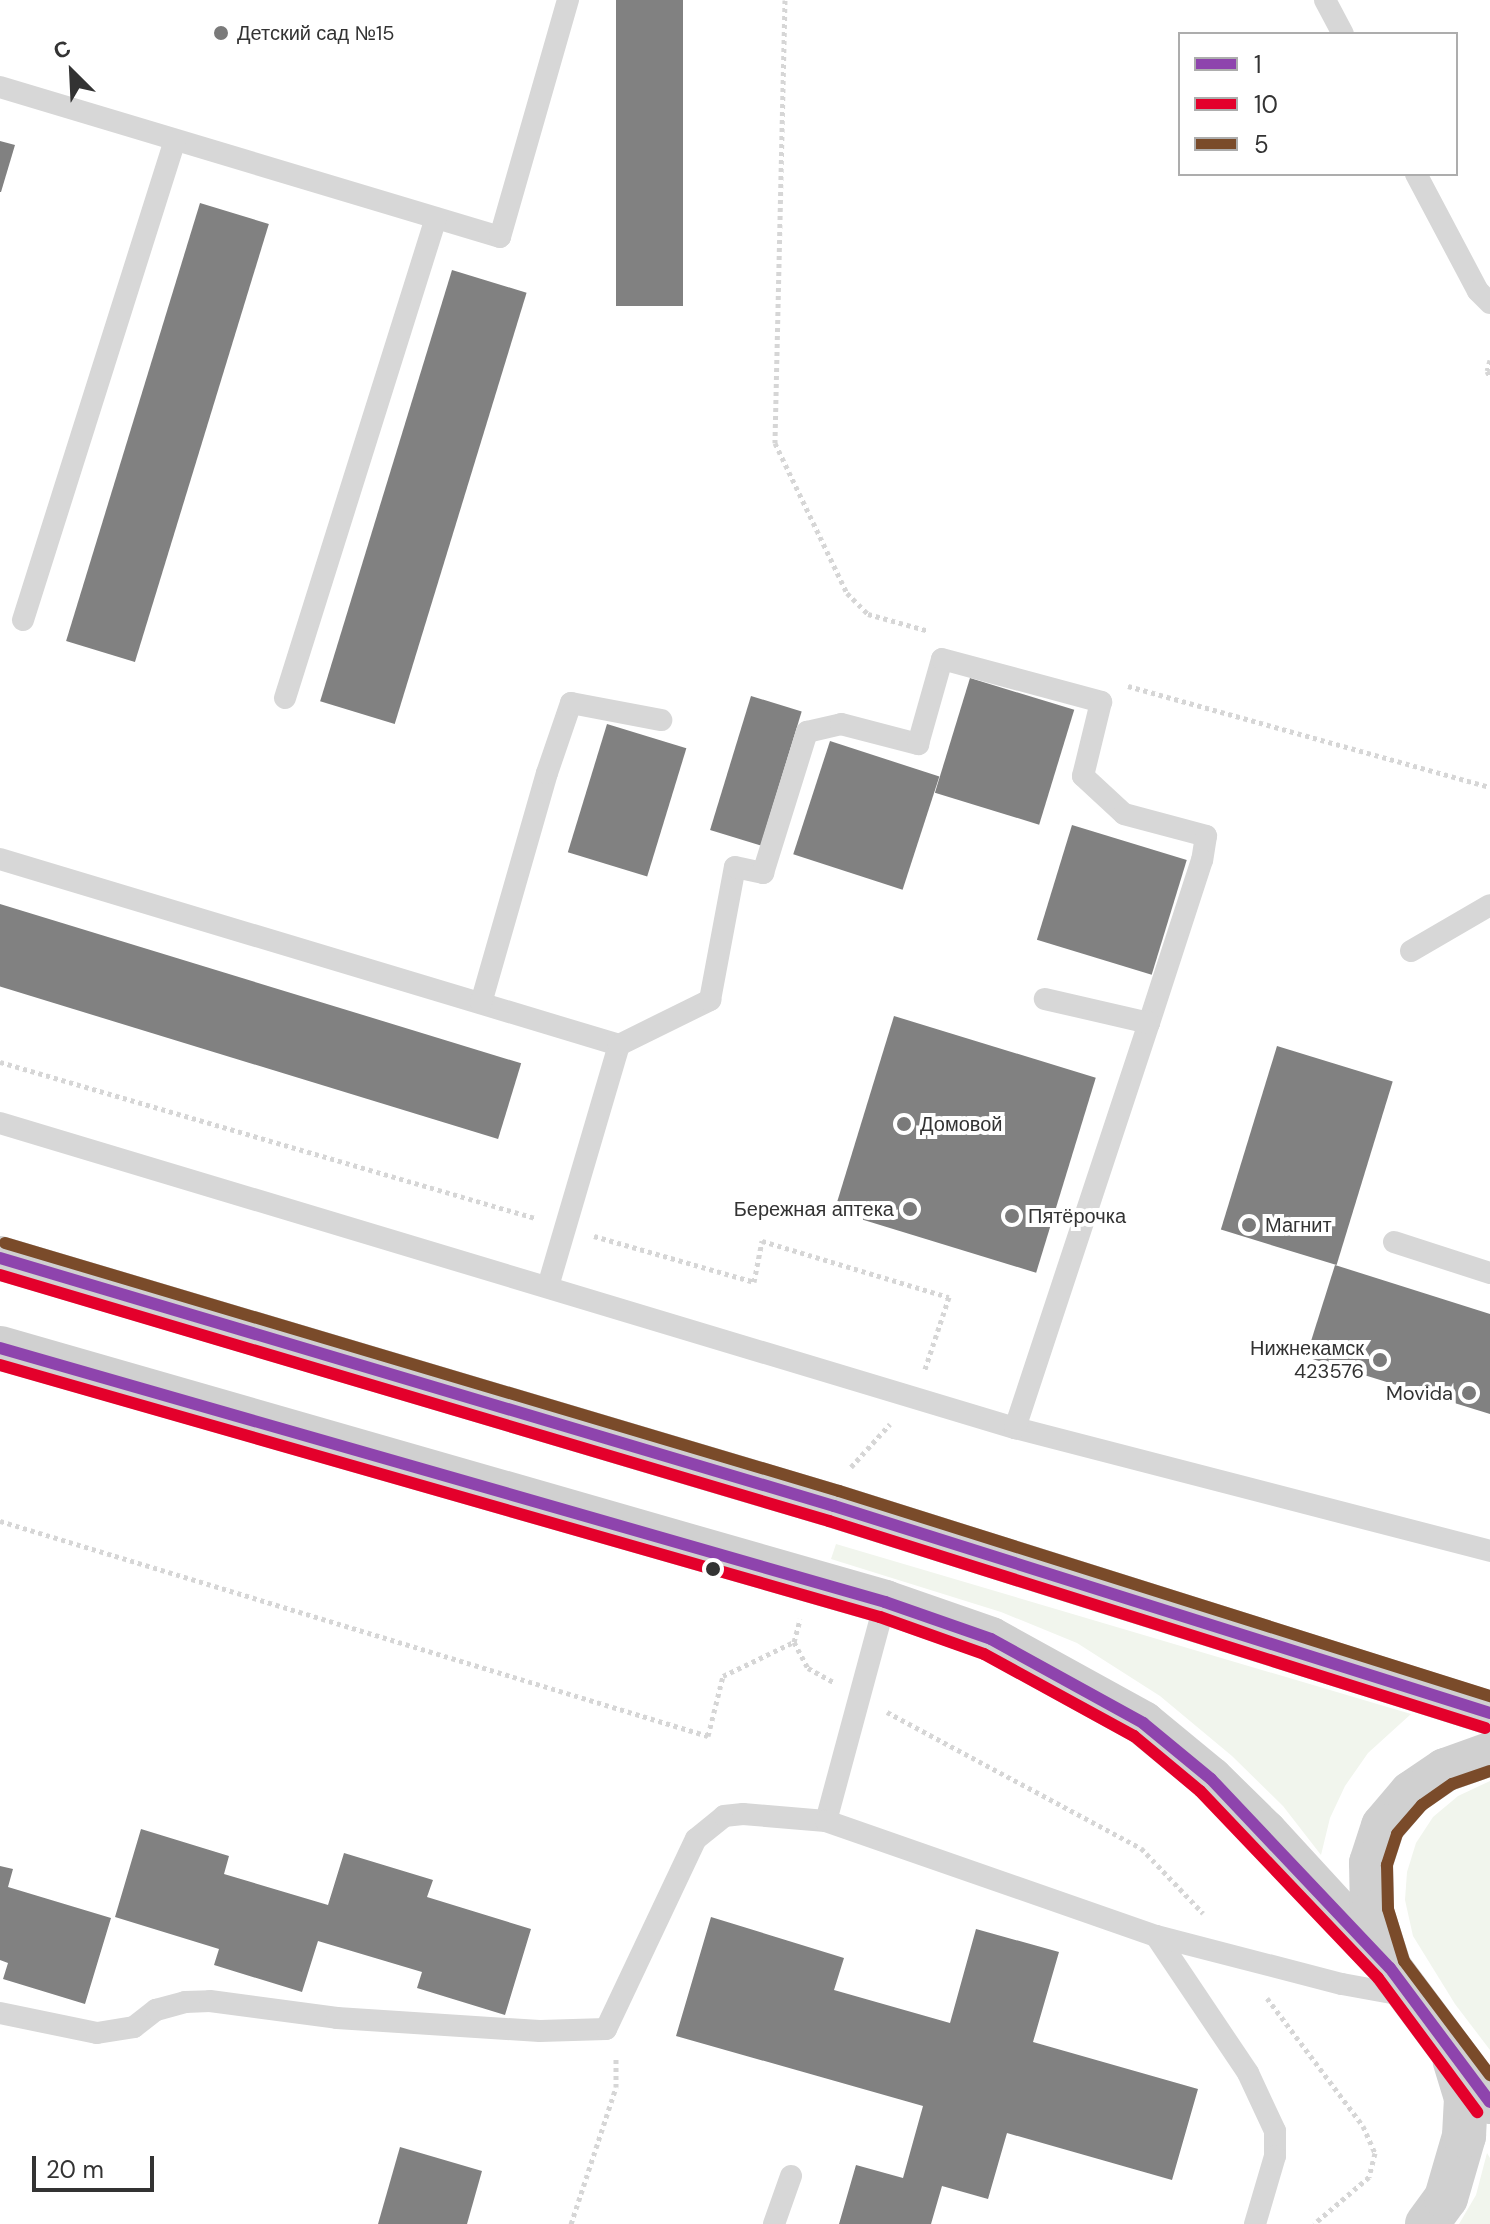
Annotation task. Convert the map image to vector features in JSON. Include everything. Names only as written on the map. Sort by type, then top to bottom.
[{"type":"main road","points":[[0,1258],[849,1511],[1490,1713]]},
{"type":"main road","points":[[0,1348],[885,1602],[991,1639],[1143,1723],[1211,1779],[1265,1832],[1399,1982],[1490,2102]]},
{"type":"main road","points":[[1399,1982],[1372,1912],[1371,1863],[1383,1826],[1411,1793],[1445,1770],[1490,1754]]},
{"type":"main road","points":[[1427,2224],[1446,2198],[1464,2136],[1466,2098],[1453,2054]]},
{"type":"lane","points":[[0,87],[500,237],[568,0]]},
{"type":"lane","points":[[1325,0],[1342,32]]},
{"type":"lane","points":[[23,620],[175,140]]},
{"type":"lane","points":[[1417,176],[1478,291],[1490,303]]},
{"type":"lane","points":[[285,698],[436,218]]},
{"type":"lane","points":[[0,859],[619,1045],[710,1000],[735,867],[763,873],[807,732],[841,724],[918,744],[942,659],[1101,702],[1083,776],[1124,814],[1206,836],[1202,860],[1015,1428]]},
{"type":"lane","points":[[481,1003],[547,773],[571,703],[661,720]]},
{"type":"lane","points":[[1411,951],[1490,905]]},
{"type":"lane","points":[[1045,999],[1149,1023]]},
{"type":"lane","points":[[548,1286],[619,1045]]},
{"type":"lane","points":[[0,1123],[1015,1428],[1490,1551]]},
{"type":"lane","points":[[1394,1242],[1490,1273]]},
{"type":"lane","points":[[826,1821],[885,1602]]},
{"type":"lane","points":[[0,2013],[97,2033],[134,2027],[156,2010],[185,2002],[210,2001],[337,2018],[540,2031],[606,2029],[696,1839],[724,1816],[743,1814],[826,1821],[1156,1936],[1342,1984],[1399,1982]]},
{"type":"lane","points":[[1156,1936],[1248,2073],[1275,2131],[1275,2156],[1255,2224]]},
{"type":"lane","points":[[774,2224],[791,2176]]},
{"type":"path","points":[[785,0],[775,443],[847,593],[868,614],[944,635]]},
{"type":"path","points":[[1490,360],[1487,371],[1490,377]]},
{"type":"path","points":[[1126,686],[1490,787]]},
{"type":"path","points":[[571,2224],[616,2087],[615,2053],[606,2029]]},
{"type":"shaded area","points":[[836,1544],[1411,1714],[1368,1753],[1345,1786],[1330,1818],[1321,1855],[1283,1806],[1232,1756],[1160,1696],[1077,1643],[1001,1612],[831,1559]]},
{"type":"shaded area","points":[[1490,1781],[1490,2050],[1455,2004],[1413,1936],[1405,1900],[1407,1872],[1416,1843],[1433,1817],[1458,1796]]},
{"type":"shaded area","points":[[1487,2153],[1490,2158],[1490,2224],[1459,2224],[1476,2195]]},
{"type":"building","points":[[616,0],[683,0],[683,306],[616,306]]},
{"type":"building","points":[[0,141],[15,145],[1,192],[0,192]]},
{"type":"building","points":[[200,203],[269,224],[135,662],[66,641]]},
{"type":"building","points":[[452,270],[527,293],[395,724],[320,701]]},
{"type":"building","points":[[970,678],[1074,710],[1039,825],[935,793]]},
{"type":"building","points":[[751,696],[802,711],[761,845],[710,830]]},
{"type":"building","points":[[607,724],[686,748],[647,876],[568,852]]},
{"type":"building","points":[[830,741],[939,777],[903,890],[793,854]]},
{"type":"building","points":[[1072,825],[1187,860],[1152,975],[1037,940]]},
{"type":"building","points":[[0,904],[521,1063],[498,1139],[0,987]]},
{"type":"building","points":[[894,1016],[1096,1078],[1036,1273],[834,1211]]},
{"type":"building","points":[[1277,1046],[1393,1081],[1337,1265],[1221,1230]]},
{"type":"building","points":[[1335,1265],[1490,1314],[1490,1414],[1306,1357]]},
{"type":"building","points":[[141,1829],[229,1856],[224,1874],[328,1905],[344,1853],[433,1880],[427,1897],[531,1929],[505,2015],[417,1988],[422,1972],[318,1941],[302,1992],[214,1965],[219,1949],[115,1917]]},
{"type":"building","points":[[0,1866],[13,1869],[8,1887],[111,1918],[85,2004],[3,1979],[8,1963],[0,1960]]},
{"type":"building","points":[[711,1917],[844,1958],[834,1990],[950,2023],[976,1929],[1059,1952],[1033,2042],[1198,2089],[1172,2180],[1007,2133],[988,2199],[942,2186],[931,2224],[839,2224],[856,2165],[903,2178],[923,2106],[676,2036]]},
{"type":"building","points":[[400,2147],[482,2171],[467,2224],[378,2224]]},
{"type":"transit line","name":"5","points":[[5,1243],[839,1491],[1490,1696]]},
{"type":"transit line","name":"1","points":[[0,1258],[834,1506],[1490,1713]]},
{"type":"transit line","name":"10","points":[[0,1275],[829,1521],[1485,1728]]},
{"type":"transit line","name":"1","points":[[0,1348],[885,1602],[991,1639],[1143,1723],[1211,1779],[1390,1968],[1490,2102]]},
{"type":"transit line","name":"10","points":[[0,1365],[880,1617],[984,1654],[1134,1736],[1200,1791],[1378,1978],[1477,2112]]},
{"type":"transit line","name":"5","points":[[1490,1771],[1452,1784],[1422,1805],[1397,1834],[1387,1865],[1388,1909],[1404,1961],[1490,2075]]},
{"type":"place","name":"Детский сад №15","points":[[221,33]]},
{"type":"place","name":"Домовой","points":[[904,1124]]},
{"type":"place","name":"Бережная аптека","points":[[910,1209]]},
{"type":"place","name":"Пятёрочка","points":[[1012,1216]]},
{"type":"place","name":"Магнит","points":[[1249,1225]]},
{"type":"place","name":"Нижнекамск 423576","points":[[1380,1360]]},
{"type":"place","name":"Movida","points":[[1469,1393]]}]
